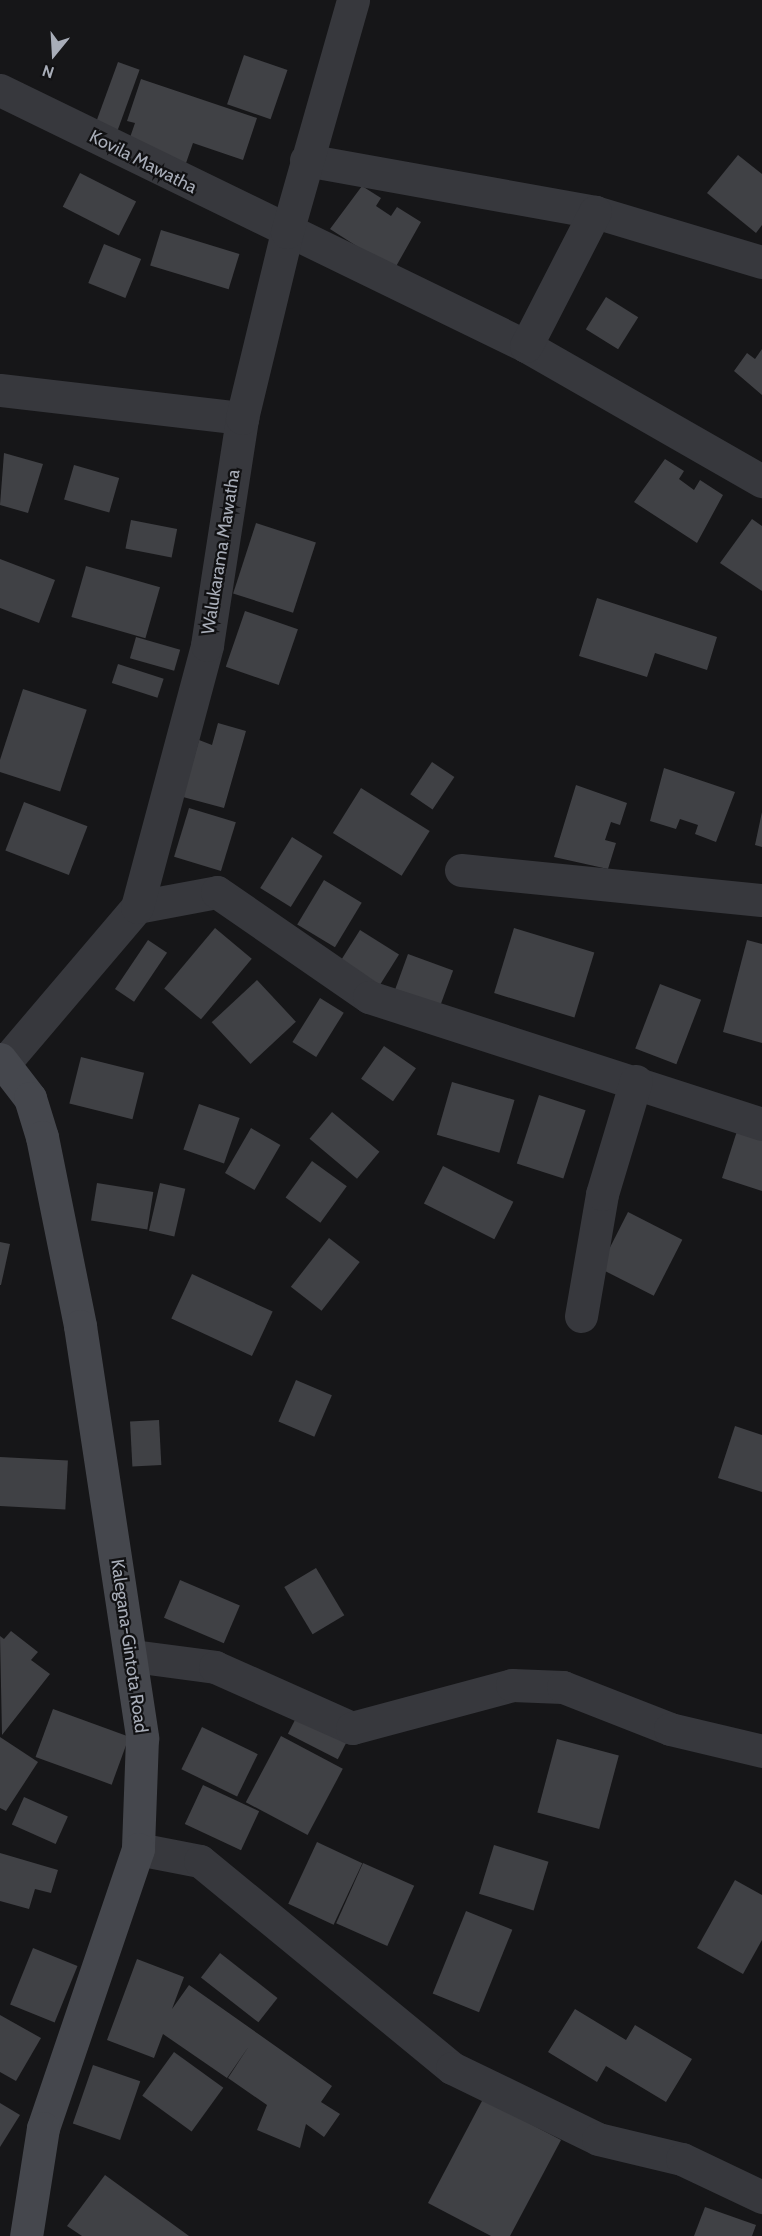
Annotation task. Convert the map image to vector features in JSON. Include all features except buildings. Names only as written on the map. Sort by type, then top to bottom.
[{"type":"main road","name":"Kalegana-Gintota Road","points":[[3,1060],[30,1098],[42,1137],[80,1326],[133,1656],[142,1738],[138,1849],[43,2128],[26,2236]]},
{"type":"street","name":"Walukarama Mawatha","points":[[3,1060],[137,907],[207,645],[242,418],[306,160],[353,0]]},
{"type":"street","name":"Kovila Mawatha","points":[[0,90],[287,232],[526,346],[762,481]]},
{"type":"street","points":[[306,160],[595,212],[762,262]]},
{"type":"street","points":[[526,346],[595,212]]},
{"type":"street","points":[[0,390],[242,418]]},
{"type":"street","points":[[461,870],[762,900]]},
{"type":"street","points":[[137,907],[217,892],[369,997],[636,1081],[762,1124]]},
{"type":"street","points":[[581,1316],[602,1194],[636,1081]]},
{"type":"street","points":[[133,1656],[215,1668],[352,1728],[512,1685],[563,1687],[670,1729],[762,1751]]},
{"type":"street","points":[[138,1849],[200,1861],[452,2068],[598,2139],[682,2159],[762,2197]]}]
